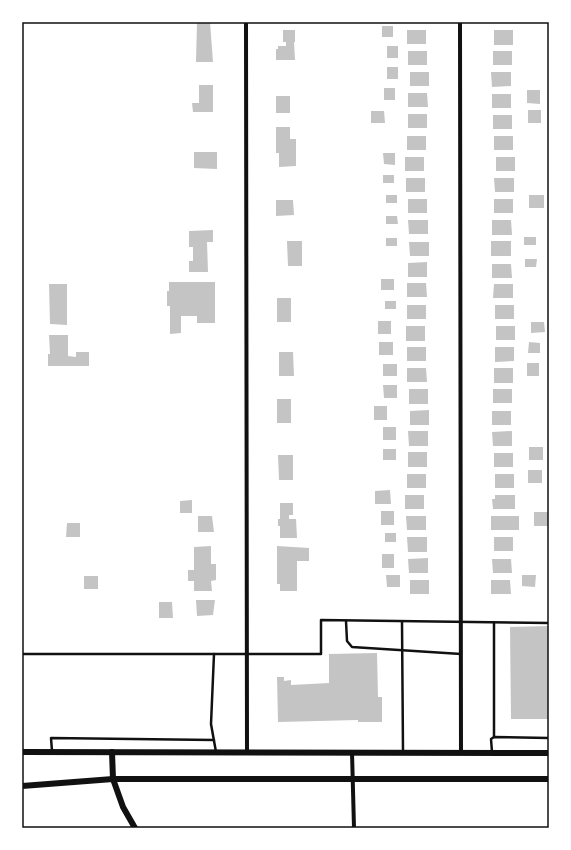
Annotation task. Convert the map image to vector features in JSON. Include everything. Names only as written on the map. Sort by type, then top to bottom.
[{"type":"street","points":[[246,22],[247,752]]},
{"type":"street","points":[[460,22],[461,753]]},
{"type":"street","points":[[22,752],[549,753]]},
{"type":"street","points":[[112,752],[113,779],[123,807],[135,828]]},
{"type":"street","points":[[352,752],[354,828]]},
{"type":"street","points":[[22,786],[113,779],[549,779]]},
{"type":"lane","points":[[22,654],[321,654],[321,620],[549,624]]},
{"type":"lane","points":[[346,621],[347,641],[352,647],[461,654]]},
{"type":"lane","points":[[402,622],[403,752]]},
{"type":"lane","points":[[492,753],[491,740],[494,738],[494,623]]},
{"type":"lane","points":[[214,654],[211,724],[217,752]]},
{"type":"lane","points":[[52,752],[52,738],[214,740]]},
{"type":"lane","points":[[494,738],[549,738]]},
{"type":"building","points":[[197,22],[210,22],[213,62],[196,62]]},
{"type":"building","points":[[382,26],[393,26],[393,37],[382,37]]},
{"type":"building","points":[[283,30],[295,30],[295,60],[276,60],[276,49],[278,49],[278,46],[286,46],[286,42],[283,42]]},
{"type":"building","points":[[407,30],[426,30],[426,44],[407,44]]},
{"type":"building","points":[[494,30],[513,30],[513,45],[494,45]]},
{"type":"building","points":[[387,46],[398,46],[398,58],[387,58]]},
{"type":"building","points":[[408,51],[427,51],[427,65],[408,65]]},
{"type":"building","points":[[493,51],[512,51],[512,65],[493,65]]},
{"type":"building","points":[[387,67],[398,67],[398,79],[387,79]]},
{"type":"building","points":[[410,72],[429,72],[429,86],[410,86]]},
{"type":"building","points":[[491,72],[511,72],[511,86],[492,87]]},
{"type":"building","points":[[199,85],[213,85],[213,112],[193,112],[192,103],[199,103]]},
{"type":"building","points":[[384,88],[395,88],[395,100],[384,100]]},
{"type":"building","points":[[527,90],[540,90],[540,104],[527,103]]},
{"type":"building","points":[[408,93],[427,93],[428,107],[408,107]]},
{"type":"building","points":[[492,94],[511,94],[511,108],[492,108]]},
{"type":"building","points":[[276,96],[290,96],[290,113],[276,113]]},
{"type":"building","points":[[528,110],[541,110],[541,123],[528,123]]},
{"type":"building","points":[[371,111],[384,111],[385,123],[371,123]]},
{"type":"building","points":[[408,114],[427,114],[427,128],[408,128]]},
{"type":"building","points":[[493,115],[512,115],[512,129],[493,129]]},
{"type":"building","points":[[276,127],[290,127],[290,139],[296,139],[296,166],[279,167],[279,153],[276,153]]},
{"type":"building","points":[[407,136],[426,136],[426,150],[407,150]]},
{"type":"building","points":[[494,136],[513,136],[513,150],[494,150]]},
{"type":"building","points":[[194,152],[217,152],[217,169],[194,168]]},
{"type":"building","points":[[383,153],[395,153],[395,165],[384,164]]},
{"type":"building","points":[[405,157],[424,157],[424,171],[405,171]]},
{"type":"building","points":[[496,157],[515,157],[515,171],[496,171]]},
{"type":"building","points":[[383,175],[394,175],[394,183],[383,183]]},
{"type":"building","points":[[406,178],[425,178],[425,192],[406,192]]},
{"type":"building","points":[[494,178],[514,178],[514,192],[495,192]]},
{"type":"building","points":[[386,195],[397,195],[397,203],[386,203]]},
{"type":"building","points":[[529,195],[544,195],[544,208],[529,208]]},
{"type":"building","points":[[408,199],[427,199],[427,213],[408,213]]},
{"type":"building","points":[[494,199],[513,199],[513,213],[494,213]]},
{"type":"building","points":[[276,200],[293,200],[294,215],[276,216]]},
{"type":"building","points":[[386,216],[397,216],[398,224],[386,224]]},
{"type":"building","points":[[408,220],[428,220],[428,234],[409,234]]},
{"type":"building","points":[[492,220],[511,220],[512,235],[492,235]]},
{"type":"building","points":[[213,230],[213,242],[207,242],[208,272],[189,272],[189,261],[193,261],[193,247],[189,247],[189,231]]},
{"type":"building","points":[[524,237],[536,237],[536,245],[524,245]]},
{"type":"building","points":[[386,238],[397,238],[397,246],[386,246]]},
{"type":"building","points":[[287,241],[302,241],[302,266],[288,266]]},
{"type":"building","points":[[491,241],[511,241],[511,256],[491,256]]},
{"type":"building","points":[[409,242],[429,242],[429,256],[410,256]]},
{"type":"building","points":[[525,259],[537,259],[536,267],[525,267]]},
{"type":"building","points":[[427,262],[427,277],[408,277],[408,263]]},
{"type":"building","points":[[492,264],[511,264],[512,278],[492,278]]},
{"type":"building","points":[[381,279],[394,279],[394,290],[381,290]]},
{"type":"building","points":[[169,282],[215,282],[215,323],[197,323],[197,316],[181,316],[181,333],[170,334],[170,306],[167,306],[167,291],[169,291]]},
{"type":"building","points":[[407,283],[426,283],[427,297],[407,297]]},
{"type":"building","points":[[49,284],[67,284],[67,325],[50,324]]},
{"type":"building","points":[[494,284],[513,284],[513,298],[493,298]]},
{"type":"building","points":[[277,298],[291,298],[291,322],[277,322]]},
{"type":"building","points":[[385,301],[396,301],[396,309],[385,309]]},
{"type":"building","points":[[407,305],[426,305],[426,319],[407,319]]},
{"type":"building","points":[[495,305],[514,305],[514,319],[495,319]]},
{"type":"building","points":[[378,321],[391,321],[391,334],[378,334]]},
{"type":"building","points":[[531,322],[544,322],[545,332],[531,333]]},
{"type":"building","points":[[406,326],[425,326],[425,341],[406,341]]},
{"type":"building","points":[[496,326],[515,326],[515,340],[496,340]]},
{"type":"building","points":[[49,335],[68,335],[68,356],[76,357],[76,352],[89,352],[89,366],[48,366],[48,354],[50,354]]},
{"type":"building","points":[[379,342],[393,342],[393,355],[379,355]]},
{"type":"building","points":[[529,342],[540,343],[540,353],[528,353]]},
{"type":"building","points":[[407,347],[426,347],[426,361],[407,361]]},
{"type":"building","points":[[495,347],[514,347],[514,361],[495,362]]},
{"type":"building","points":[[279,352],[293,352],[294,376],[279,376]]},
{"type":"building","points":[[527,363],[539,363],[539,376],[527,376]]},
{"type":"building","points":[[383,364],[397,364],[397,376],[383,376]]},
{"type":"building","points":[[407,368],[426,368],[427,382],[407,382]]},
{"type":"building","points":[[494,368],[513,368],[513,383],[494,383]]},
{"type":"building","points":[[383,385],[397,385],[397,398],[384,398]]},
{"type":"building","points":[[409,389],[428,389],[428,404],[409,404]]},
{"type":"building","points":[[493,389],[512,389],[512,403],[493,403]]},
{"type":"building","points":[[277,399],[291,399],[291,423],[277,423]]},
{"type":"building","points":[[374,406],[387,406],[387,420],[374,420]]},
{"type":"building","points":[[429,410],[429,425],[410,425],[410,411]]},
{"type":"building","points":[[492,411],[511,411],[511,425],[492,425]]},
{"type":"building","points":[[383,427],[396,427],[396,440],[383,440]]},
{"type":"building","points":[[408,431],[428,431],[428,446],[409,446]]},
{"type":"building","points":[[512,431],[512,446],[493,446],[492,432]]},
{"type":"building","points":[[529,447],[543,447],[543,460],[529,460]]},
{"type":"building","points":[[383,449],[396,449],[396,460],[383,460]]},
{"type":"building","points":[[408,452],[427,452],[427,467],[408,467]]},
{"type":"building","points":[[494,453],[513,453],[513,467],[494,467]]},
{"type":"building","points":[[278,455],[293,455],[293,480],[279,480]]},
{"type":"building","points":[[528,470],[542,470],[542,483],[528,483]]},
{"type":"building","points":[[407,474],[426,474],[426,488],[407,488]]},
{"type":"building","points":[[495,474],[514,474],[514,488],[495,488]]},
{"type":"building","points":[[390,490],[391,504],[375,504],[375,491]]},
{"type":"building","points":[[405,495],[424,495],[424,509],[405,509]]},
{"type":"building","points":[[495,495],[515,495],[515,509],[493,509],[492,499],[495,499]]},
{"type":"building","points":[[192,500],[192,513],[180,513],[180,501]]},
{"type":"building","points":[[280,503],[293,503],[293,515],[289,515],[289,519],[296,519],[297,538],[280,538],[280,526],[278,526],[278,519],[280,519]]},
{"type":"building","points":[[381,511],[394,511],[394,525],[381,525]]},
{"type":"building","points":[[534,512],[548,512],[548,526],[534,526]]},
{"type":"building","points":[[198,516],[212,516],[214,532],[198,532]]},
{"type":"building","points":[[406,516],[426,516],[426,530],[407,530]]},
{"type":"building","points":[[491,516],[519,516],[519,530],[491,530]]},
{"type":"building","points":[[67,523],[80,523],[80,537],[66,537]]},
{"type":"building","points":[[385,533],[396,533],[396,542],[385,542]]},
{"type":"building","points":[[407,537],[427,537],[427,552],[408,552]]},
{"type":"building","points":[[494,537],[513,537],[513,551],[494,551]]},
{"type":"building","points":[[211,546],[211,564],[216,564],[216,580],[211,581],[212,591],[194,591],[194,581],[188,581],[188,570],[194,570],[194,547]]},
{"type":"building","points":[[277,546],[309,548],[309,561],[297,561],[297,591],[280,591],[280,584],[277,584]]},
{"type":"building","points":[[382,554],[394,554],[394,568],[382,568]]},
{"type":"building","points":[[428,558],[428,573],[409,573],[408,559]]},
{"type":"building","points":[[492,559],[511,559],[512,573],[493,573]]},
{"type":"building","points":[[386,575],[400,575],[400,587],[387,587]]},
{"type":"building","points":[[522,575],[536,575],[535,587],[522,586]]},
{"type":"building","points":[[84,576],[98,576],[98,589],[84,589]]},
{"type":"building","points":[[410,580],[429,580],[429,594],[410,594]]},
{"type":"building","points":[[491,580],[510,580],[511,594],[491,594]]},
{"type":"building","points":[[196,600],[215,600],[213,615],[197,616]]},
{"type":"building","points":[[159,602],[172,602],[173,618],[159,618]]},
{"type":"building","points":[[549,626],[549,719],[511,719],[510,627]]},
{"type":"building","points":[[377,653],[378,697],[382,697],[382,722],[358,722],[358,720],[278,722],[277,677],[284,677],[284,681],[291,680],[291,685],[329,683],[329,654]]}]
